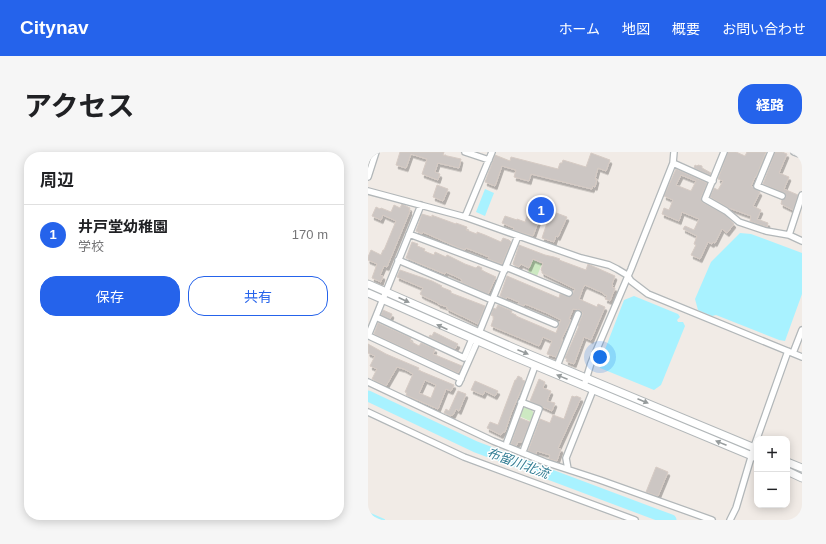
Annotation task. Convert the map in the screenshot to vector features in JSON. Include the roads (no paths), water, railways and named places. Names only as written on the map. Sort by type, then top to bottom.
[{"type":"street","points":[[368,177],[376,152]]},
{"type":"street","points":[[466,152],[488,160]]},
{"type":"street","points":[[465,217],[492,152]]},
{"type":"street","points":[[584,386],[591,363],[673,163],[674,152]]},
{"type":"street","points":[[724,152],[705,199],[726,210],[739,222],[766,231],[789,235],[802,241]]},
{"type":"street","points":[[771,152],[758,186],[782,196]]},
{"type":"street","points":[[794,152],[802,155]]},
{"type":"street","points":[[673,163],[713,181]]},
{"type":"street","points":[[368,191],[465,217],[581,258],[609,265],[627,275],[631,281],[648,294],[802,358]]},
{"type":"street","points":[[789,235],[802,195]]},
{"type":"street","points":[[421,205],[385,292],[370,337],[460,381],[475,341]]},
{"type":"street","points":[[409,234],[505,268],[569,293]]},
{"type":"street","points":[[479,333],[518,236]]},
{"type":"street","points":[[398,260],[555,324]]},
{"type":"street","points":[[368,284],[479,333],[754,448]]},
{"type":"street","points":[[368,294],[475,341],[754,457],[736,508],[730,520]]},
{"type":"street","points":[[557,366],[578,314]]},
{"type":"street","points":[[376,317],[464,358],[475,341]]},
{"type":"street","points":[[759,436],[790,352],[802,330]]},
{"type":"street","points":[[507,442],[535,366]]},
{"type":"street","points":[[368,382],[493,441],[545,462],[712,520]]},
{"type":"street","points":[[568,469],[566,458],[593,390]]},
{"type":"street","points":[[521,402],[539,409],[524,449]]},
{"type":"street","points":[[368,412],[464,457],[635,520]]},
{"type":"street","points":[[790,463],[802,468]]},
{"type":"street","points":[[789,472],[802,478]]},
{"type":"water","points":[[485,189],[494,193],[485,216],[476,212]]},
{"type":"water","points":[[740,233],[751,234],[802,253],[802,294],[785,341],[716,315],[712,316],[698,310],[695,299],[711,262]]},
{"type":"water","points":[[634,296],[678,314],[680,317],[677,320],[678,322],[683,322],[685,326],[661,385],[654,390],[600,368],[599,365],[624,300]]},
{"type":"waterway","name":"布留川北流","points":[[368,396],[476,447],[671,520]]},
{"type":"waterway","points":[[368,513],[384,520]]},
{"type":"place","name":"井戸堂幼稚園","points":[[541,210]]}]
